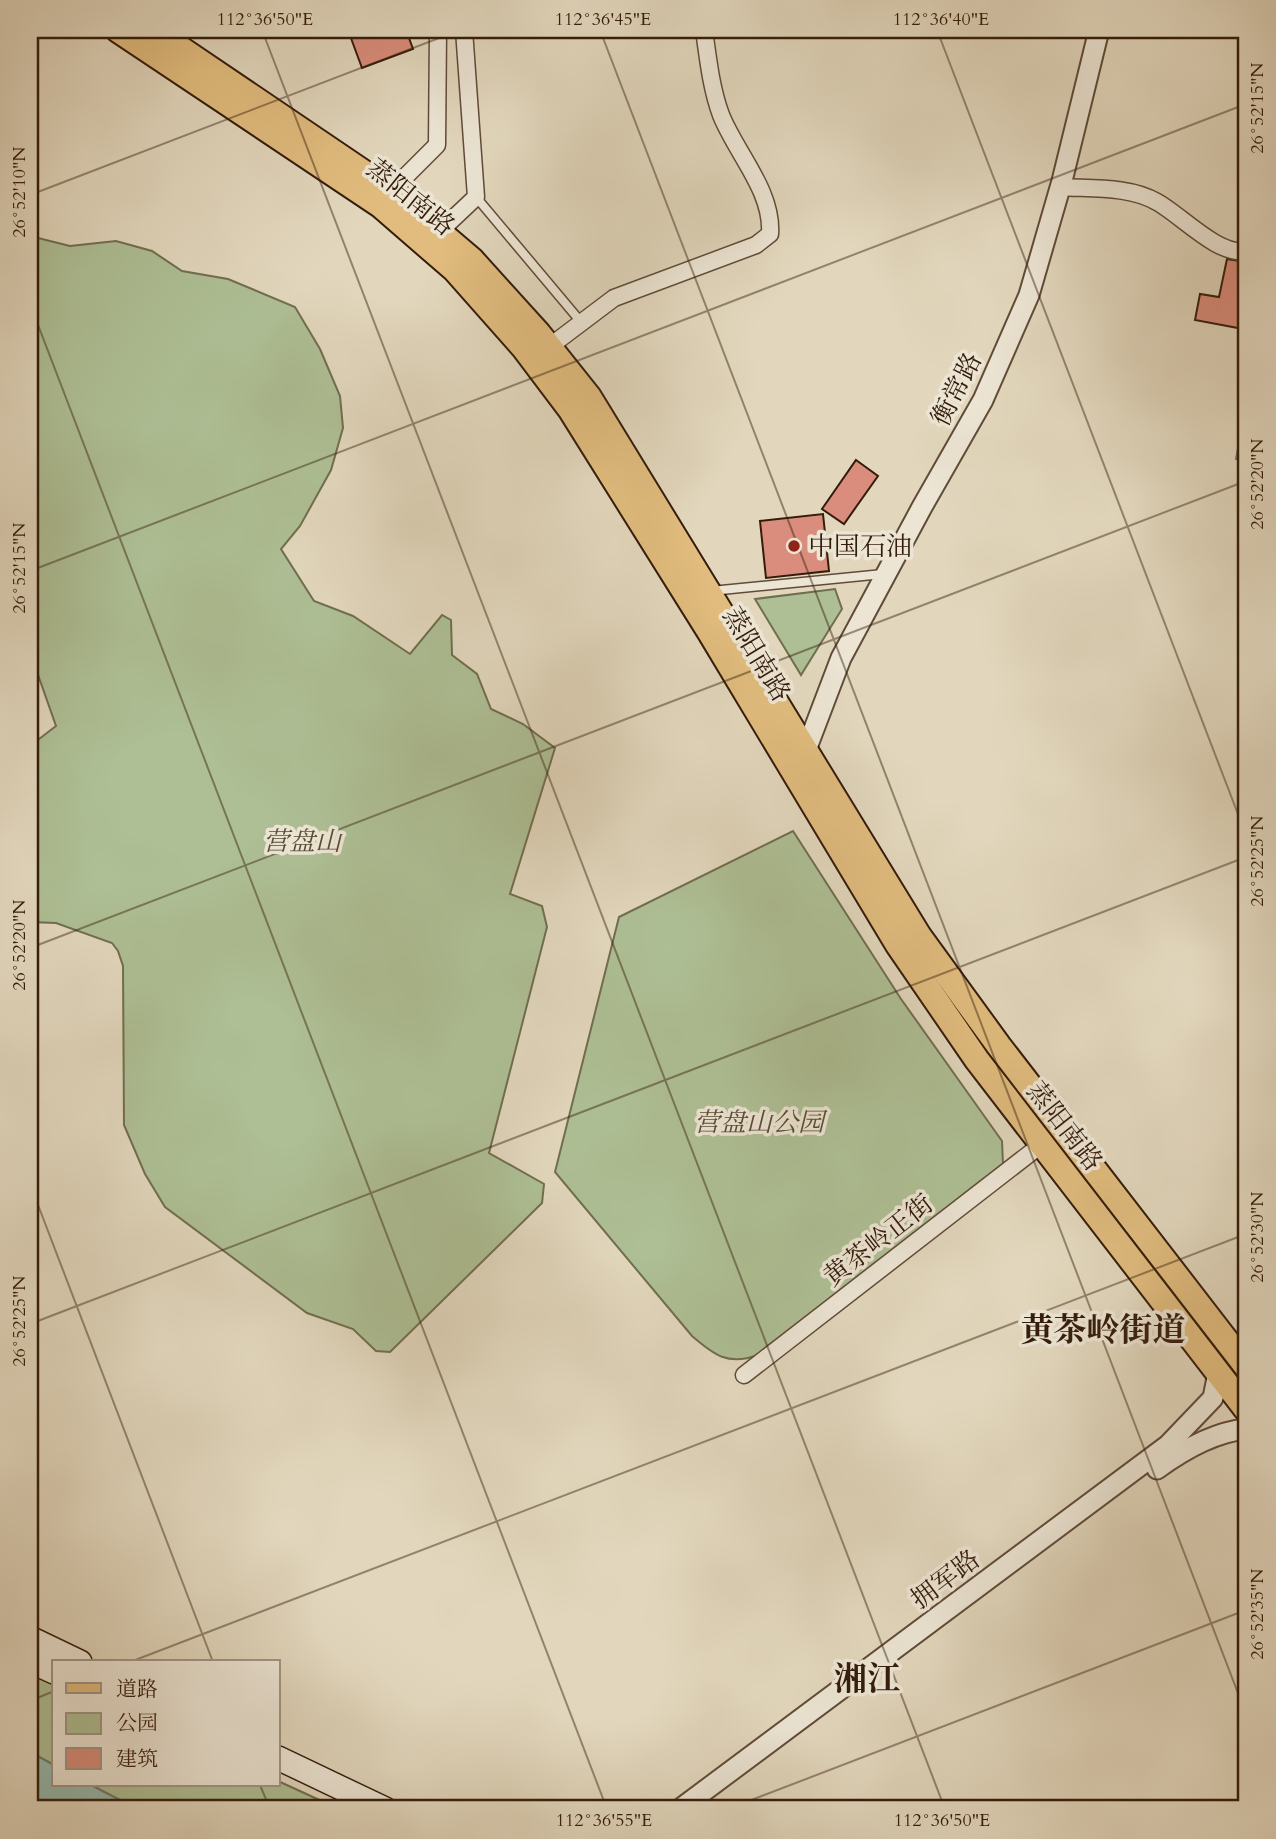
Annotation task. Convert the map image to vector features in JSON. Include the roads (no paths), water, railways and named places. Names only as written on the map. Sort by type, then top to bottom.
[{"type":"main road","name":"蒸阳南路","points":[[118,30],[380,205],[455,270],[524,348],[585,432],[709,631],[898,945],[977,1060],[1246,1409]]},
{"type":"main road","name":"蒸阳南路","points":[[153,30],[391,191],[472,260],[549,347],[589,397],[919,936],[999,1046],[1246,1366]]},
{"type":"main road","points":[[30,1638],[76,1660]]},
{"type":"main road","points":[[30,1661],[52,1671]]},
{"type":"main road","points":[[280,1759],[385,1809]]},
{"type":"main road","points":[[280,1776],[354,1809]]},
{"type":"street","points":[[391,191],[438,145],[438,30]]},
{"type":"street","points":[[439,232],[476,197],[464,30]]},
{"type":"street","points":[[549,347],[614,298],[745,249],[770,234],[764,199],[721,114],[704,30]]},
{"type":"street","name":"衡常路","points":[[806,750],[841,658],[983,400],[1029,295],[1060,187],[1099,30]]},
{"type":"street","points":[[1060,187],[1126,191],[1146,197],[1211,240],[1238,252],[1246,251]]},
{"type":"street","name":"黄茶岭正街","points":[[744,1375],[1042,1144]]},
{"type":"street","name":"拥军路","points":[[680,1809],[1168,1445],[1213,1398],[1219,1373]]},
{"type":"street","name":"拥军路","points":[[698,1809],[1174,1457],[1225,1432],[1246,1429]]},
{"type":"lane","points":[[476,197],[581,322]]},
{"type":"lane","points":[[709,591],[886,574]]},
{"type":"water","points":[[1246,406],[1246,461],[1236,459]]},
{"type":"water","points":[[30,1752],[52,1764],[52,1786],[93,1786],[137,1809],[30,1809]]},
{"type":"place","name":"中国石油","points":[[794,546]]},
{"type":"district","name":"黄茶岭街道","points":[[1103,1329]]},
{"type":"district","name":"湘江","points":[[867,1678]]},
{"type":"park label","name":"营盘山","points":[[302,841]]},
{"type":"park label","name":"营盘山公园","points":[[759,1122]]}]
